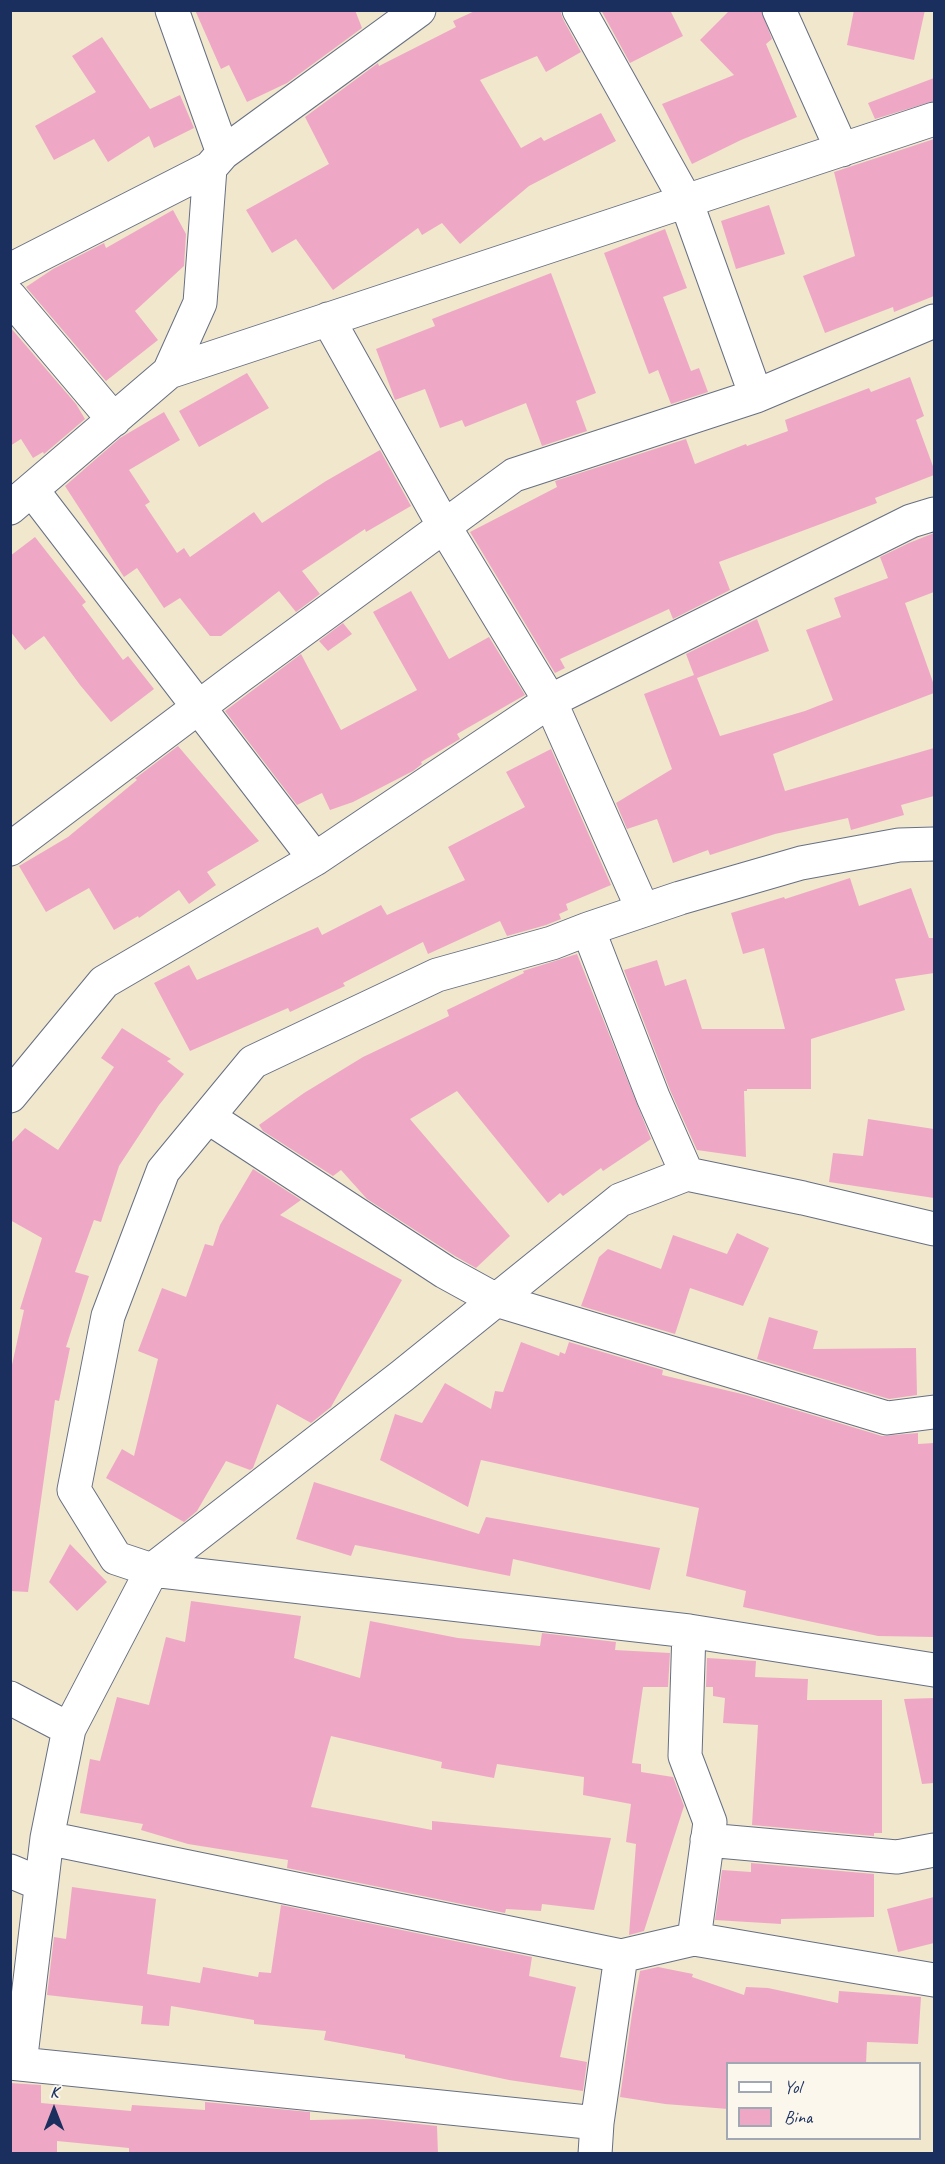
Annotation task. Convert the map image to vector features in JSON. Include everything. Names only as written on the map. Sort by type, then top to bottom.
[{"type":"street","points":[[172,10],[217,160],[200,303],[168,372],[21,499],[200,707],[315,859]]},
{"type":"street","points":[[10,270],[217,160],[419,10]]},
{"type":"street","points":[[579,10],[686,201],[756,396]]},
{"type":"street","points":[[779,10],[842,150]]},
{"type":"street","points":[[168,372],[934,119]]},
{"type":"street","points":[[10,297],[114,420]]},
{"type":"street","points":[[328,320],[444,526],[550,701],[643,910]]},
{"type":"street","points":[[10,849],[514,475],[756,396],[934,325]]},
{"type":"street","points":[[10,1096],[104,982],[315,859],[550,701],[911,521],[934,514]]},
{"type":"street","points":[[934,844],[899,845],[801,863],[643,910],[588,928],[552,943],[437,975],[253,1062],[163,1171],[108,1316],[74,1490],[116,1558],[152,1570],[689,1631],[934,1670]]},
{"type":"street","points":[[588,928],[653,1097],[687,1174]]},
{"type":"street","points":[[207,1117],[445,1272],[496,1300],[887,1418],[934,1412]]},
{"type":"street","points":[[621,1956],[596,2138],[15,2063],[47,1838],[69,1729],[152,1570],[620,1200],[687,1174],[934,1229]]},
{"type":"street","points":[[689,1631],[685,1756],[710,1822],[694,1939]]},
{"type":"street","points":[[10,1698],[69,1729]]},
{"type":"street","points":[[47,1838],[621,1956],[694,1939],[934,1980]]},
{"type":"street","points":[[707,1840],[897,1857],[934,1850]]},
{"type":"street","points":[[10,1871],[41,1884]]},
{"type":"building","points":[[195,10],[355,10],[362,28],[287,83],[247,102],[229,65],[221,69]]},
{"type":"building","points":[[477,10],[560,10],[581,52],[546,72],[537,56],[480,80],[521,148],[541,137],[544,141],[601,113],[616,141],[529,186],[460,244],[442,223],[422,235],[418,228],[333,290],[296,239],[272,253],[246,210],[329,164],[305,117],[378,63],[379,66],[456,27],[453,21]]},
{"type":"building","points":[[601,10],[670,10],[683,36],[630,63]]},
{"type":"building","points":[[730,10],[761,10],[772,39],[766,44],[797,117],[741,140],[692,164],[662,104],[734,75],[700,40]]},
{"type":"building","points":[[854,10],[925,10],[914,60],[847,45]]},
{"type":"building","points":[[102,37],[150,109],[180,95],[194,128],[154,148],[149,136],[108,162],[94,139],[54,160],[35,126],[96,92],[72,56]]},
{"type":"building","points":[[934,78],[934,101],[875,119],[868,103]]},
{"type":"building","points":[[934,139],[934,296],[894,312],[893,307],[825,333],[803,276],[855,256],[834,172]]},
{"type":"building","points":[[769,205],[785,254],[736,269],[721,221]]},
{"type":"building","points":[[173,210],[186,234],[184,266],[135,311],[158,340],[106,381],[26,287],[53,269],[104,243],[106,248]]},
{"type":"building","points":[[665,229],[687,288],[663,297],[691,371],[699,368],[708,392],[671,404],[658,370],[649,374],[604,253]]},
{"type":"building","points":[[551,273],[596,393],[576,401],[587,431],[542,446],[526,403],[465,427],[462,420],[440,428],[425,389],[395,400],[376,349],[435,326],[432,319]]},
{"type":"building","points":[[10,327],[76,404],[85,419],[44,454],[43,452],[33,458],[21,439],[10,446]]},
{"type":"building","points":[[247,373],[269,408],[199,447],[179,411]]},
{"type":"building","points":[[910,377],[924,416],[916,420],[934,469],[934,475],[875,498],[877,503],[719,562],[730,590],[673,619],[669,609],[560,659],[565,668],[555,673],[470,532],[557,487],[555,481],[686,439],[695,464],[788,431],[785,420],[869,388],[871,392]]},
{"type":"building","points":[[164,412],[180,440],[129,470],[150,502],[145,505],[177,553],[184,548],[190,557],[254,512],[262,523],[326,481],[380,450],[411,506],[366,532],[365,529],[302,571],[320,594],[296,612],[279,591],[221,636],[210,636],[180,598],[164,608],[137,568],[124,577],[65,486],[120,438]]},
{"type":"building","points":[[934,533],[934,592],[905,603],[934,685],[934,693],[773,754],[785,791],[934,748],[934,796],[901,805],[904,815],[851,830],[848,818],[775,834],[710,855],[708,850],[673,863],[657,819],[627,829],[616,803],[672,769],[644,694],[694,675],[686,654],[757,619],[769,651],[697,678],[720,736],[805,711],[833,700],[806,630],[841,617],[834,598],[888,578],[880,557]]},
{"type":"building","points":[[35,537],[86,602],[82,605],[123,660],[128,656],[154,689],[111,722],[44,636],[25,650],[10,631],[10,556]]},
{"type":"building","points":[[411,591],[449,659],[489,637],[525,695],[457,734],[460,739],[421,762],[422,764],[413,771],[353,802],[330,810],[322,793],[297,805],[225,711],[301,654],[341,730],[417,690],[373,612]]},
{"type":"building","points":[[343,623],[352,634],[328,651],[319,641]]},
{"type":"building","points":[[178,746],[259,841],[207,872],[216,885],[189,904],[179,890],[139,918],[138,916],[114,930],[89,888],[46,912],[19,866],[68,837],[137,780],[135,778]]},
{"type":"building","points":[[551,749],[611,885],[566,904],[568,910],[559,914],[561,919],[546,925],[507,936],[500,921],[428,954],[423,942],[343,983],[345,986],[290,1012],[288,1008],[190,1051],[154,983],[189,965],[197,980],[318,927],[322,935],[381,905],[387,915],[465,880],[448,847],[525,807],[506,772]]},
{"type":"building","points":[[850,878],[859,906],[911,888],[929,938],[934,938],[934,973],[895,979],[905,1010],[811,1039],[811,1089],[747,1089],[744,1091],[746,1157],[697,1150],[670,1090],[624,970],[657,960],[665,986],[686,979],[702,1029],[785,1029],[764,948],[743,954],[731,913],[784,897],[785,899]]},
{"type":"building","points":[[577,954],[651,1139],[603,1171],[601,1168],[563,1196],[560,1193],[548,1203],[457,1091],[410,1119],[510,1236],[476,1268],[367,1199],[341,1170],[333,1176],[263,1131],[259,1125],[304,1093],[363,1057],[449,1016],[447,1010],[524,973],[523,971]]},
{"type":"building","points":[[122,1028],[171,1059],[167,1061],[184,1074],[159,1105],[119,1166],[101,1222],[94,1220],[75,1272],[89,1276],[66,1347],[70,1348],[59,1401],[55,1400],[28,1592],[10,1591],[10,1374],[24,1310],[20,1309],[42,1238],[10,1220],[10,1144],[25,1128],[58,1150],[114,1067],[101,1058]]},
{"type":"building","points":[[868,1119],[934,1129],[934,1198],[829,1182],[833,1153],[863,1156]]},
{"type":"building","points":[[253,1169],[301,1200],[280,1215],[402,1280],[331,1407],[311,1423],[277,1404],[253,1468],[250,1470],[226,1461],[197,1511],[184,1522],[106,1478],[122,1449],[134,1456],[158,1359],[138,1351],[162,1288],[186,1297],[205,1244],[213,1246],[220,1225]]},
{"type":"building","points":[[737,1233],[769,1248],[743,1306],[690,1288],[675,1334],[581,1306],[599,1257],[608,1249],[661,1269],[673,1235],[727,1254]]},
{"type":"building","points":[[769,1317],[818,1331],[813,1349],[916,1348],[917,1395],[889,1399],[757,1359]]},
{"type":"building","points":[[521,1342],[559,1356],[560,1352],[565,1354],[569,1342],[663,1370],[662,1375],[746,1395],[882,1436],[918,1433],[918,1444],[934,1443],[934,1637],[878,1636],[743,1607],[746,1591],[686,1576],[699,1508],[481,1460],[468,1507],[380,1460],[395,1414],[422,1423],[445,1383],[491,1409],[495,1391],[503,1392]]},
{"type":"building","points":[[314,1482],[479,1534],[486,1517],[660,1548],[650,1590],[513,1559],[510,1576],[355,1545],[351,1556],[296,1539]]},
{"type":"building","points":[[70,1544],[107,1582],[77,1611],[49,1582]]},
{"type":"building","points":[[191,1601],[301,1616],[294,1658],[360,1678],[370,1621],[458,1638],[540,1646],[542,1633],[616,1642],[615,1650],[670,1653],[668,1687],[643,1687],[632,1763],[641,1764],[641,1772],[673,1777],[684,1806],[644,1931],[629,1935],[636,1844],[626,1842],[631,1804],[583,1795],[584,1777],[497,1764],[494,1778],[441,1768],[442,1762],[331,1736],[311,1807],[432,1830],[432,1821],[611,1838],[594,1910],[542,1904],[541,1911],[506,1909],[505,1913],[287,1868],[288,1860],[188,1844],[141,1830],[143,1824],[80,1813],[90,1759],[100,1761],[117,1697],[149,1705],[166,1637],[185,1642]]},
{"type":"building","points":[[707,1658],[756,1661],[755,1677],[808,1679],[807,1700],[882,1700],[882,1833],[874,1833],[874,1836],[752,1825],[758,1725],[723,1723],[725,1698],[713,1696],[713,1687],[706,1687]]},
{"type":"building","points":[[934,1698],[934,1783],[922,1784],[904,1699]]},
{"type":"building","points":[[751,1863],[874,1874],[874,1917],[781,1919],[781,1924],[715,1920],[722,1870],[751,1872]]},
{"type":"building","points":[[72,1887],[156,1899],[147,1974],[200,1983],[203,1967],[258,1977],[259,1972],[271,1973],[281,1905],[532,1957],[529,1976],[576,1987],[560,2057],[587,2062],[583,2091],[509,2080],[405,2058],[405,2055],[324,2040],[326,2031],[254,2024],[254,2020],[171,2006],[169,2026],[141,2024],[143,2006],[47,1995],[54,1937],[66,1939]]},
{"type":"building","points":[[934,1897],[934,1943],[898,1952],[887,1909]]},
{"type":"building","points":[[658,1967],[693,1974],[692,1977],[744,1995],[746,1987],[768,1988],[838,2003],[839,1991],[921,1997],[918,2044],[867,2042],[866,2062],[726,2062],[726,2109],[665,2104],[620,2097],[640,1971]]},
{"type":"building","points":[[10,2083],[41,2085],[41,2103],[131,2111],[132,2105],[205,2110],[205,2102],[310,2112],[310,2120],[374,2119],[437,2126],[438,2154],[129,2154],[129,2148],[57,2141],[57,2154],[10,2154]]}]
